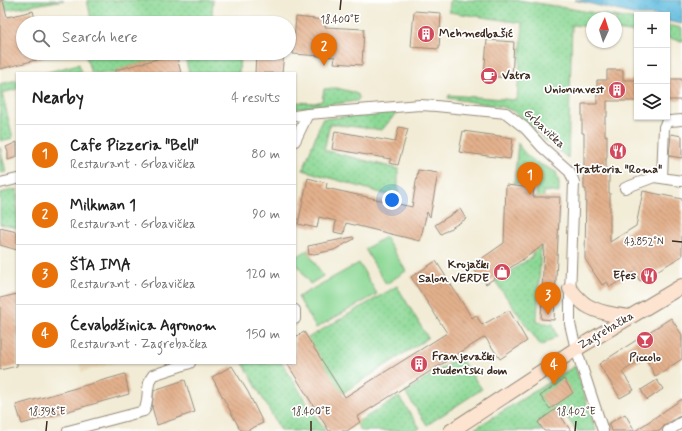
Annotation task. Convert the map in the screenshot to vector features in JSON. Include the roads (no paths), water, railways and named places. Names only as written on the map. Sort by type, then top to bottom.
[{"type":"main road","name":"Zagrebačka","points":[[451,431],[576,349],[682,286]]},
{"type":"main road","points":[[570,289],[587,306],[605,313],[629,318]]},
{"type":"street","name":"Grbavička","points":[[296,116],[420,105],[506,113],[525,128],[549,154],[570,172],[574,182],[570,324],[576,349],[603,431]]},
{"type":"street","points":[[296,139],[308,114]]},
{"type":"street","points":[[662,178],[664,127],[666,123],[670,121],[682,120]]},
{"type":"street","points":[[625,188],[654,177],[682,181]]},
{"type":"street","points":[[0,184],[16,180]]},
{"type":"street","points":[[68,431],[144,411],[147,406],[149,378],[152,374],[187,364]]},
{"type":"street","points":[[668,431],[682,422]]},
{"type":"water","points":[[575,0],[682,0],[682,24],[670,22],[670,12],[634,12],[634,14]]},
{"type":"place","name":"Mehmedbašić","points":[[426,34]]},
{"type":"place","name":"Milkman 1","points":[[324,66]]},
{"type":"place","name":"Vatra","points":[[489,76]]},
{"type":"place","name":"Unioninvest","points":[[617,90]]},
{"type":"place","name":"Trattoria \"Roma\"","points":[[618,151]]},
{"type":"place","name":"Cafe Pizzeria \"Bell\"","points":[[530,195]]},
{"type":"place","name":"Krojački Salon VERDE","points":[[502,272]]},
{"type":"place","name":"Efes","points":[[649,276]]},
{"type":"place","name":"ŠTA IMA","points":[[548,315]]},
{"type":"place","name":"Piccolo","points":[[645,340]]},
{"type":"place","name":"Franjevački studentski dom","points":[[419,364]]},
{"type":"place","name":"Ćevabdžinica Agronom","points":[[554,385]]}]
